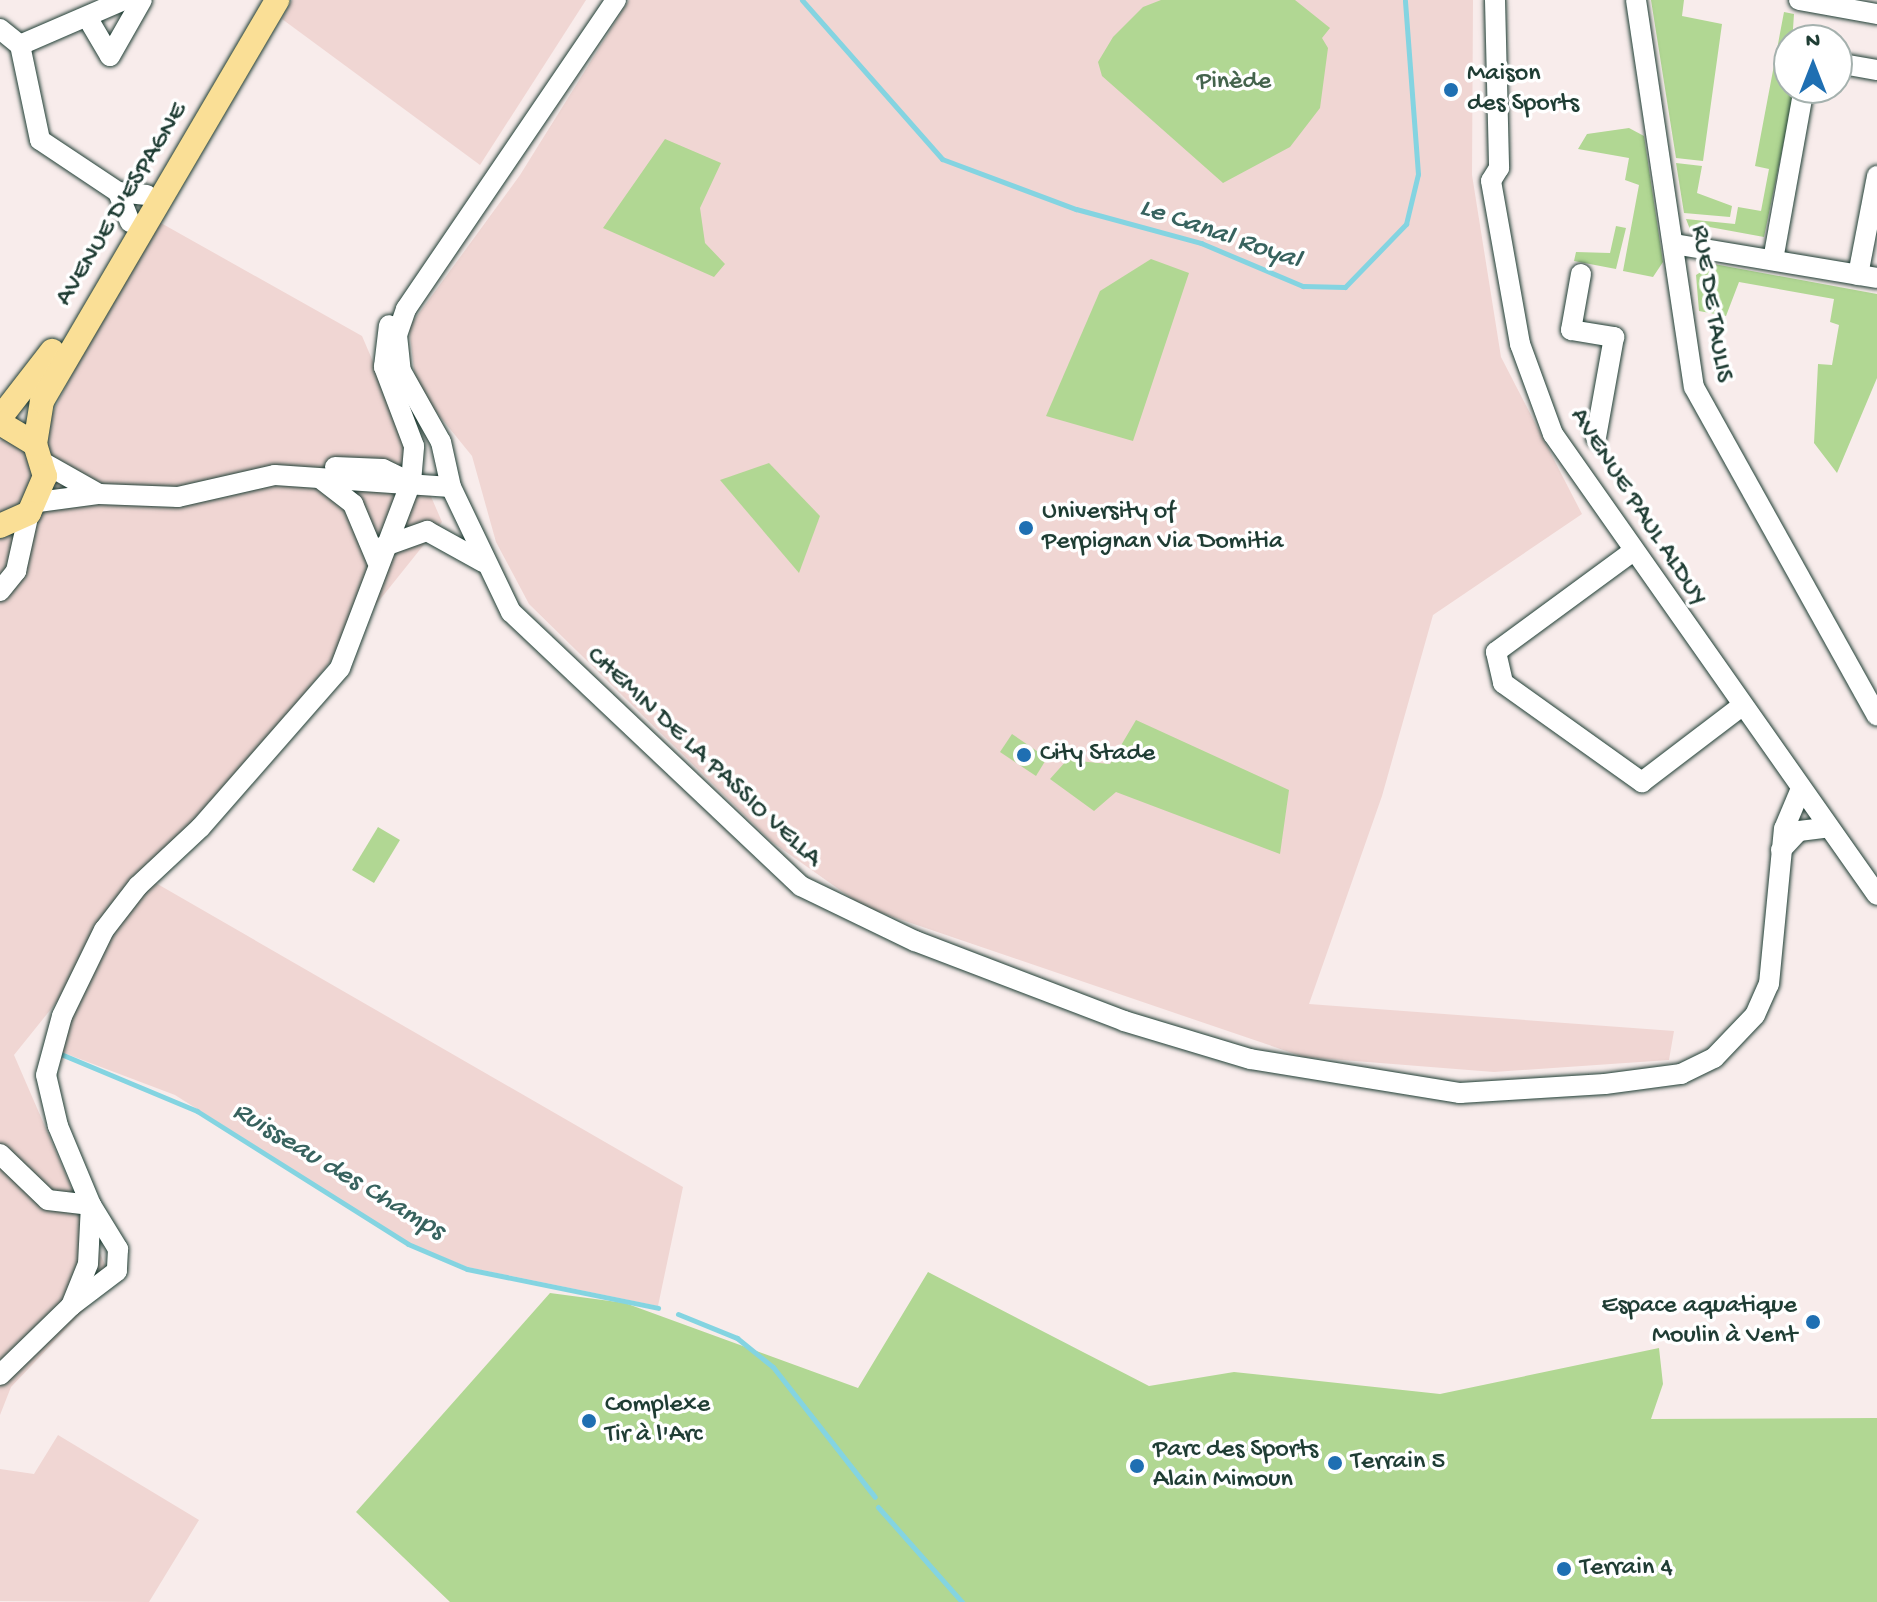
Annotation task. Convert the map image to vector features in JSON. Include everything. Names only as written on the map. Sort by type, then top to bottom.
[{"type":"main road","name":"AVENUE D'ESPAGNE","points":[[0,421],[41,369],[265,0]]},
{"type":"main road","name":"AVENUE D'ESPAGNE","points":[[33,507],[42,401],[277,0]]},
{"type":"main road","points":[[0,421],[39,453]]},
{"type":"main road","points":[[0,529],[33,507]]},
{"type":"street","points":[[87,17],[110,56],[142,0]]},
{"type":"street","name":"CHEMIN DE LA PASSIO VELLA","points":[[616,0],[406,309],[397,335],[401,371],[441,442],[451,487],[483,562],[533,638],[747,841],[829,904],[1124,1021],[1277,1065],[1460,1093],[1670,1073]]},
{"type":"street","name":"AVENUE PAUL ALDUY","points":[[1495,0],[1499,168],[1491,181],[1524,358],[1553,434],[1739,708],[1877,895]]},
{"type":"street","name":"RUE DE TAULIS","points":[[1636,0],[1694,387],[1877,716]]},
{"type":"street","points":[[1799,0],[1877,14]]},
{"type":"street","points":[[20,45],[121,1]]},
{"type":"street","points":[[0,29],[20,45],[40,140],[118,192],[147,195]]},
{"type":"street","points":[[1853,66],[1877,70]]},
{"type":"street","points":[[1773,260],[1801,104]]},
{"type":"street","points":[[1674,244],[1867,276],[1877,176]]},
{"type":"street","points":[[118,192],[130,222]]},
{"type":"street","points":[[1581,274],[1571,330],[1614,337],[1596,437]]},
{"type":"street","name":"CHEMIN DE LA PASSIO VELLA","points":[[0,1375],[71,1306],[88,1264],[91,1205],[50,1101],[46,1062],[62,1016],[104,930],[135,890],[201,827],[340,668],[379,554],[411,482],[414,446],[384,367],[389,323],[406,309]]},
{"type":"street","points":[[39,453],[99,494]]},
{"type":"street","points":[[318,476],[329,467],[383,469],[411,482],[451,487]]},
{"type":"street","points":[[0,591],[13,581],[18,548],[33,507],[99,494],[178,497],[275,475],[318,476],[353,504],[379,554],[427,531],[483,562]]},
{"type":"street","points":[[0,529],[18,548]]},
{"type":"street","points":[[1632,552],[1496,652],[1503,683],[1642,782],[1739,708]]},
{"type":"street","points":[[1670,1073],[1731,1047],[1762,1002],[1776,939],[1781,850],[1800,791]]},
{"type":"street","points":[[1670,1073],[1721,1038],[1756,984],[1775,824],[1785,798],[1800,791]]},
{"type":"street","points":[[1781,850],[1799,831],[1825,828]]},
{"type":"street","points":[[0,1154],[48,1200],[91,1205],[118,1249],[117,1271],[71,1306]]},
{"type":"shaded area","points":[[292,0],[586,0],[480,165],[282,19]]},
{"type":"shaded area","name":"University of Perpignan Via Domitia","points":[[629,0],[1473,0],[1472,175],[1501,357],[1582,514],[1433,615],[1382,796],[1309,1004],[1674,1031],[1669,1060],[1494,1072],[1304,1057],[864,907],[772,842],[529,604],[496,542],[472,456],[416,387],[409,327],[520,175]]},
{"type":"shaded area","points":[[152,218],[362,336],[442,522],[154,882],[683,1187],[658,1306],[467,1267],[409,1243],[175,1095],[56,1050],[113,932],[14,1055],[112,1281],[11,1387],[0,1415],[0,441],[49,420]]},
{"type":"shaded area","points":[[58,1435],[199,1520],[149,1602],[0,1601],[0,1469],[34,1474]]},
{"type":"green space","name":"Pinède","points":[[1161,0],[1295,0],[1330,28],[1322,38],[1328,48],[1320,108],[1290,147],[1223,183],[1102,76],[1098,62],[1113,37],[1143,7]]},
{"type":"green space","points":[[1651,0],[1684,0],[1682,16],[1722,24],[1703,161],[1676,158]]},
{"type":"green space","points":[[1784,12],[1794,14],[1793,24],[1782,24]]},
{"type":"green space","points":[[1773,70],[1773,104],[1792,104],[1764,237],[1704,226],[1691,232],[1686,219],[1735,224],[1738,207],[1761,211],[1769,169],[1755,166]]},
{"type":"green space","points":[[1629,128],[1644,136],[1663,262],[1653,277],[1623,271],[1639,185],[1625,180],[1629,158],[1578,149],[1587,134]]},
{"type":"green space","points":[[665,139],[721,163],[700,208],[705,243],[725,264],[714,277],[603,228]]},
{"type":"green space","points":[[1676,163],[1702,166],[1697,193],[1732,206],[1730,217],[1684,213]]},
{"type":"green space","points":[[1616,226],[1626,228],[1616,269],[1574,261],[1576,252],[1610,253]]},
{"type":"green space","points":[[1151,259],[1189,273],[1133,441],[1046,416],[1100,291]]},
{"type":"green space","points":[[1714,264],[1877,294],[1877,378],[1837,473],[1814,443],[1818,364],[1832,365],[1839,325],[1830,322],[1834,299],[1739,282],[1726,316],[1699,311],[1696,275]]},
{"type":"green space","points":[[769,463],[820,516],[799,573],[720,480]]},
{"type":"green space","points":[[1136,720],[1289,790],[1280,854],[1116,792],[1094,811],[1050,779],[1067,760],[1110,764]]},
{"type":"green space","name":"City Stade","points":[[1012,734],[1047,758],[1036,776],[1000,752]]},
{"type":"green space","points":[[378,827],[400,840],[374,883],[352,870]]},
{"type":"green space","name":"Parc des Sports Alain Mimoun","points":[[928,1272],[1149,1386],[1234,1372],[1440,1394],[1659,1348],[1663,1384],[1651,1419],[1877,1418],[1877,1602],[450,1602],[356,1512],[550,1293],[625,1303],[858,1388]]},
{"type":"waterway","name":"Le Canal Royal","points":[[802,0],[942,159],[1076,209],[1201,243],[1303,286],[1345,287],[1406,224],[1418,174],[1405,0]]},
{"type":"waterway","name":"Ruisseau des Champs","points":[[56,1052],[197,1111],[408,1244],[467,1269],[658,1308]]},
{"type":"waterway","name":"Ruisseau des Champs","points":[[678,1314],[737,1338],[773,1367],[875,1497]]},
{"type":"waterway","name":"Ruisseau des Champs","points":[[878,1507],[962,1602]]},
{"type":"place","name":"Maison des Sports","points":[[1451,90]]},
{"type":"place","name":"University of Perpignan Via Domitia","points":[[1026,528]]},
{"type":"place","name":"City Stade","points":[[1024,755]]},
{"type":"place","name":"Espace aquatique Moulin à Vent","points":[[1813,1322]]},
{"type":"place","name":"Complexe Tir à l'Arc","points":[[589,1421]]},
{"type":"place","name":"Terrain 5","points":[[1335,1463]]},
{"type":"place","name":"Parc des Sports Alain Mimoun","points":[[1137,1466]]},
{"type":"place","name":"Terrain 4","points":[[1564,1569]]}]
